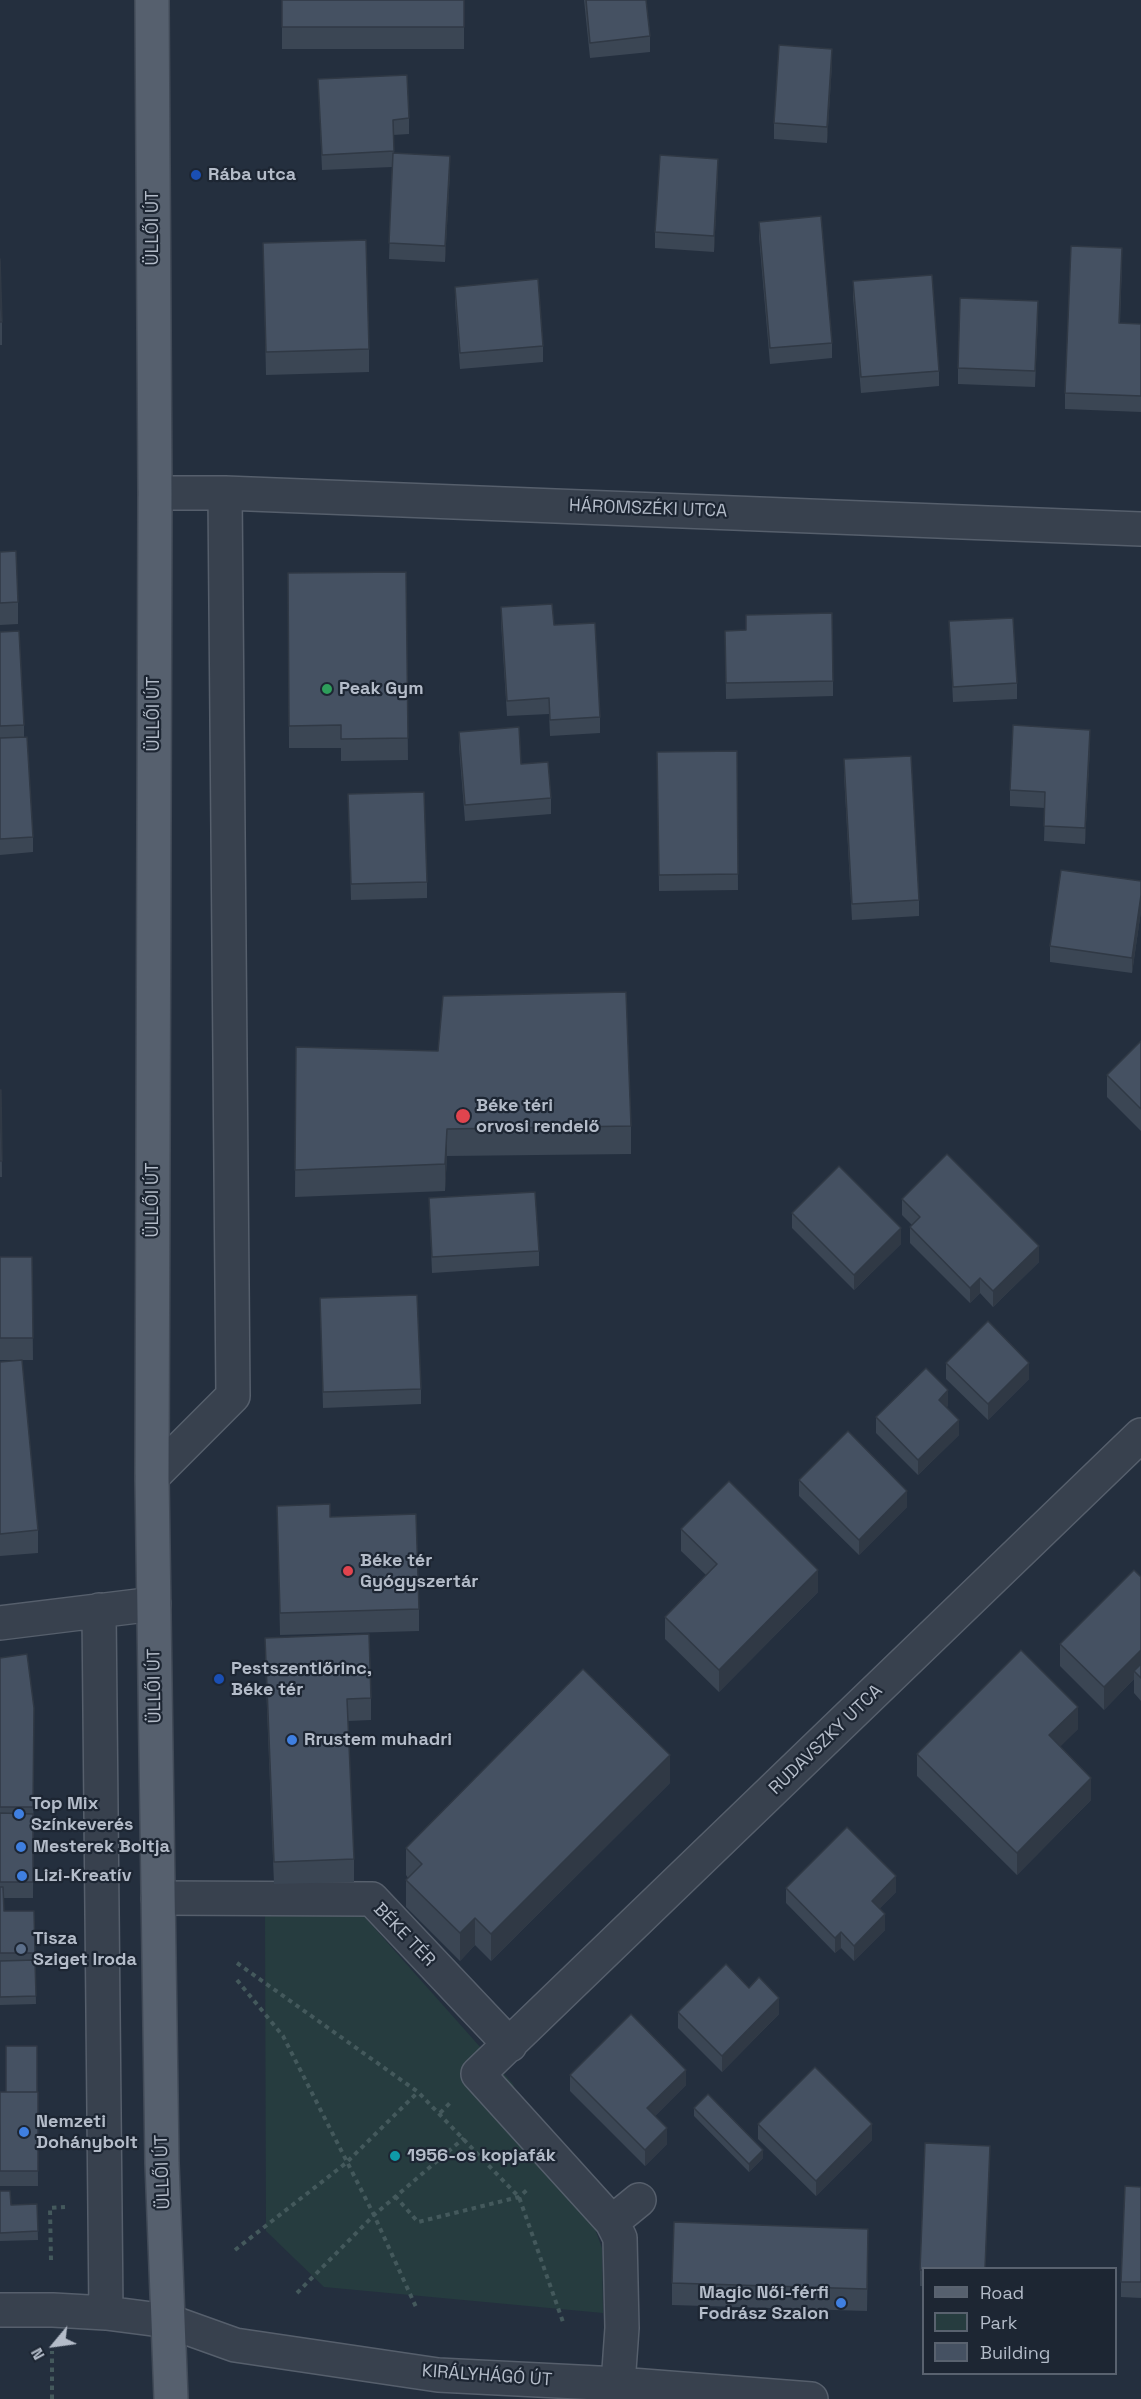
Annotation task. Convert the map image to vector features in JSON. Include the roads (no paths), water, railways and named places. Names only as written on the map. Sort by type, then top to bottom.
[{"type":"main road","name":"ÜLLŐI ÚT","points":[[152,0],[155,493],[152,1477],[162,2163],[171,2399]]},
{"type":"street","name":"HÁROMSZÉKI UTCA","points":[[155,493],[225,492],[1141,529]]},
{"type":"street","points":[[152,1477],[233,1396],[225,492]]},
{"type":"street","name":"RUDAVSZKY UTCA","points":[[612,2222],[478,2074],[1141,1435]]},
{"type":"street","points":[[0,1623],[154,1604]]},
{"type":"street","points":[[99,1610],[105,2313]]},
{"type":"street","name":"BÉKE TÉR","points":[[158,1898],[372,1899],[510,2045]]},
{"type":"street","points":[[618,2384],[622,2328],[620,2238],[612,2222],[639,2200]]},
{"type":"street","name":"KIRÁLYHÁGÓ ÚT","points":[[0,2310],[105,2313],[168,2321],[234,2345],[438,2375],[618,2384],[811,2399]]},
{"type":"place","name":"Rába utca","points":[[196,175]]},
{"type":"place","name":"Peak Gym","points":[[327,689]]},
{"type":"place","name":"Béke téri orvosi rendelő","points":[[463,1116]]},
{"type":"place","name":"Béke tér Gyógyszertár","points":[[348,1571]]},
{"type":"place","name":"Pestszentlőrinc, Béke tér","points":[[219,1679]]},
{"type":"place","name":"Rrustem muhadri","points":[[292,1740]]},
{"type":"place","name":"Top Mix Színkeverés","points":[[19,1814]]},
{"type":"place","name":"Mesterek Boltja","points":[[21,1847]]},
{"type":"place","name":"Lizi-Kreatív","points":[[22,1876]]},
{"type":"place","name":"Tisza Sziget Iroda","points":[[21,1949]]},
{"type":"place","name":"Nemzeti Dohánybolt","points":[[24,2132]]},
{"type":"place","name":"1956-os kopjafák","points":[[395,2156]]},
{"type":"place","name":"Magic Női-férfi Fodrász Szalon","points":[[841,2303]]}]
